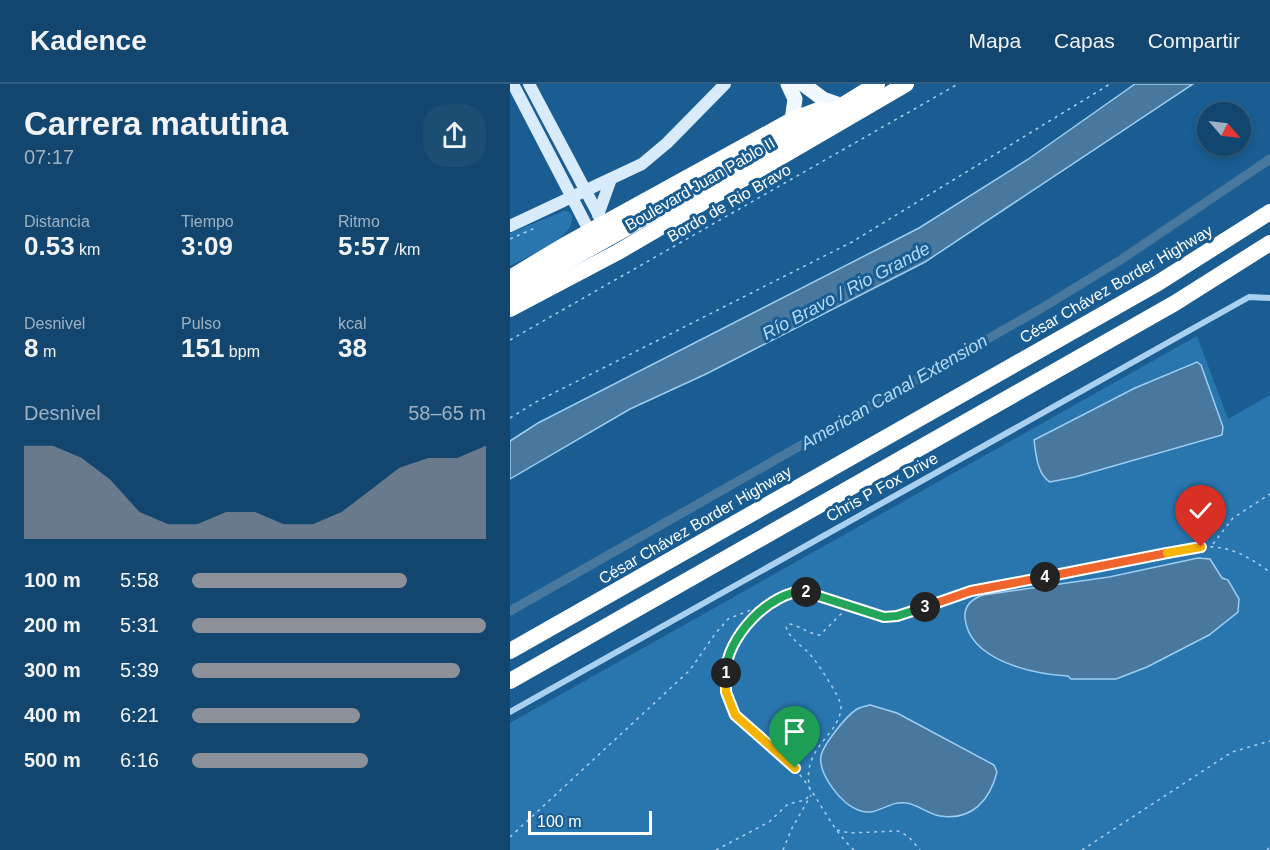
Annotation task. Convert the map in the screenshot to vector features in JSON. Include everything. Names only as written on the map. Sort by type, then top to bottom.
[{"type":"highway","name":"Boulevard Juan Pablo II","points":[[510,293],[812,124],[877,84]]},
{"type":"highway","name":"Boulevard Juan Pablo II","points":[[510,309],[532,296],[573,278],[906,84]]},
{"type":"highway","points":[[510,278],[564,246],[597,223],[632,208],[792,120],[820,109],[837,109]]},
{"type":"highway","points":[[532,296],[544,283],[641,226],[716,185],[745,179]]},
{"type":"highway","points":[[1158,283],[1270,200]]},
{"type":"highway","points":[[632,208],[632,222],[641,226]]},
{"type":"highway","name":"César Chávez Border Highway","points":[[510,651],[1158,283],[1270,212]]},
{"type":"highway","points":[[510,681],[1174,303],[1270,243]]},
{"type":"highway","points":[[564,246],[577,251],[579,257],[574,265]]},
{"type":"highway","points":[[1174,303],[1270,254]]},
{"type":"main road","points":[[788,84],[795,99],[792,120]]},
{"type":"main road","points":[[803,84],[837,109]]},
{"type":"street","points":[[513,84],[572,198],[597,223]]},
{"type":"street","points":[[529,84],[586,191],[606,246]]},
{"type":"street","points":[[703,108],[714,84]]},
{"type":"street","points":[[510,226],[649,159],[703,108],[724,84]]},
{"type":"street","points":[[597,223],[611,178]]},
{"type":"street","name":"Chris P Fox Drive","points":[[510,712],[1249,297],[1270,298]]},
{"type":"path","name":"Bordo de Rio Bravo","points":[[510,340],[958,84]]},
{"type":"path","points":[[510,418],[557,391],[852,242],[1110,84]]},
{"type":"path","points":[[510,239],[535,228]]},
{"type":"path","points":[[1212,546],[1233,518],[1270,494]]},
{"type":"path","points":[[854,850],[837,830],[824,807],[811,794],[795,768],[735,715],[726,692],[726,666],[736,640],[762,608],[784,594],[803,592],[884,617],[897,616],[971,591],[1212,546],[1232,549],[1246,555],[1270,572]]},
{"type":"path","points":[[510,837],[690,670],[714,634],[728,619],[774,600]]},
{"type":"path","points":[[783,850],[811,794],[808,779],[809,765],[816,748],[840,714],[841,703],[813,658],[788,633],[786,627],[789,624],[795,625],[812,634],[820,635],[849,607]]},
{"type":"path","points":[[1082,850],[1232,752],[1270,741]]},
{"type":"path","points":[[716,850],[769,822],[788,804],[804,800],[811,794]]},
{"type":"path","points":[[837,830],[850,833],[898,831],[908,836],[920,850]]},
{"type":"path","points":[[1267,850],[1270,846]]},
{"type":"shaded area","points":[[564,211],[570,212],[572,220],[569,228],[551,244],[510,266],[510,233]]},
{"type":"shaded area","points":[[1197,336],[1228,419],[1270,395],[1270,850],[510,850],[510,723]]},
{"type":"water","name":"Río Bravo / Rio Grande","points":[[1135,84],[1193,84],[925,262],[706,374],[630,409],[510,479],[510,441],[538,423],[919,228],[1027,160]]},
{"type":"water","points":[[1197,362],[1201,365],[1223,427],[1222,435],[1075,477],[1050,482],[1042,474],[1034,440],[1135,388]]},
{"type":"water","points":[[1198,558],[1210,559],[1222,578],[1228,580],[1239,599],[1238,612],[1209,635],[1147,667],[1116,679],[1071,679],[1068,676],[1022,668],[990,655],[969,633],[965,618],[967,606],[983,595],[1109,577]]},
{"type":"water","points":[[870,705],[897,713],[994,765],[997,772],[984,800],[970,812],[951,817],[936,815],[906,803],[865,812],[845,802],[827,780],[821,764],[821,756],[830,738],[847,718],[858,708]]},
{"type":"waterway","name":"American Canal Extension","points":[[510,611],[1042,308],[1122,259],[1270,159]]},
{"type":"route","points":[[795,768],[735,715],[726,692],[726,666],[736,640],[762,608],[784,594],[803,592],[884,617],[897,616],[971,591],[1201,547]]}]
